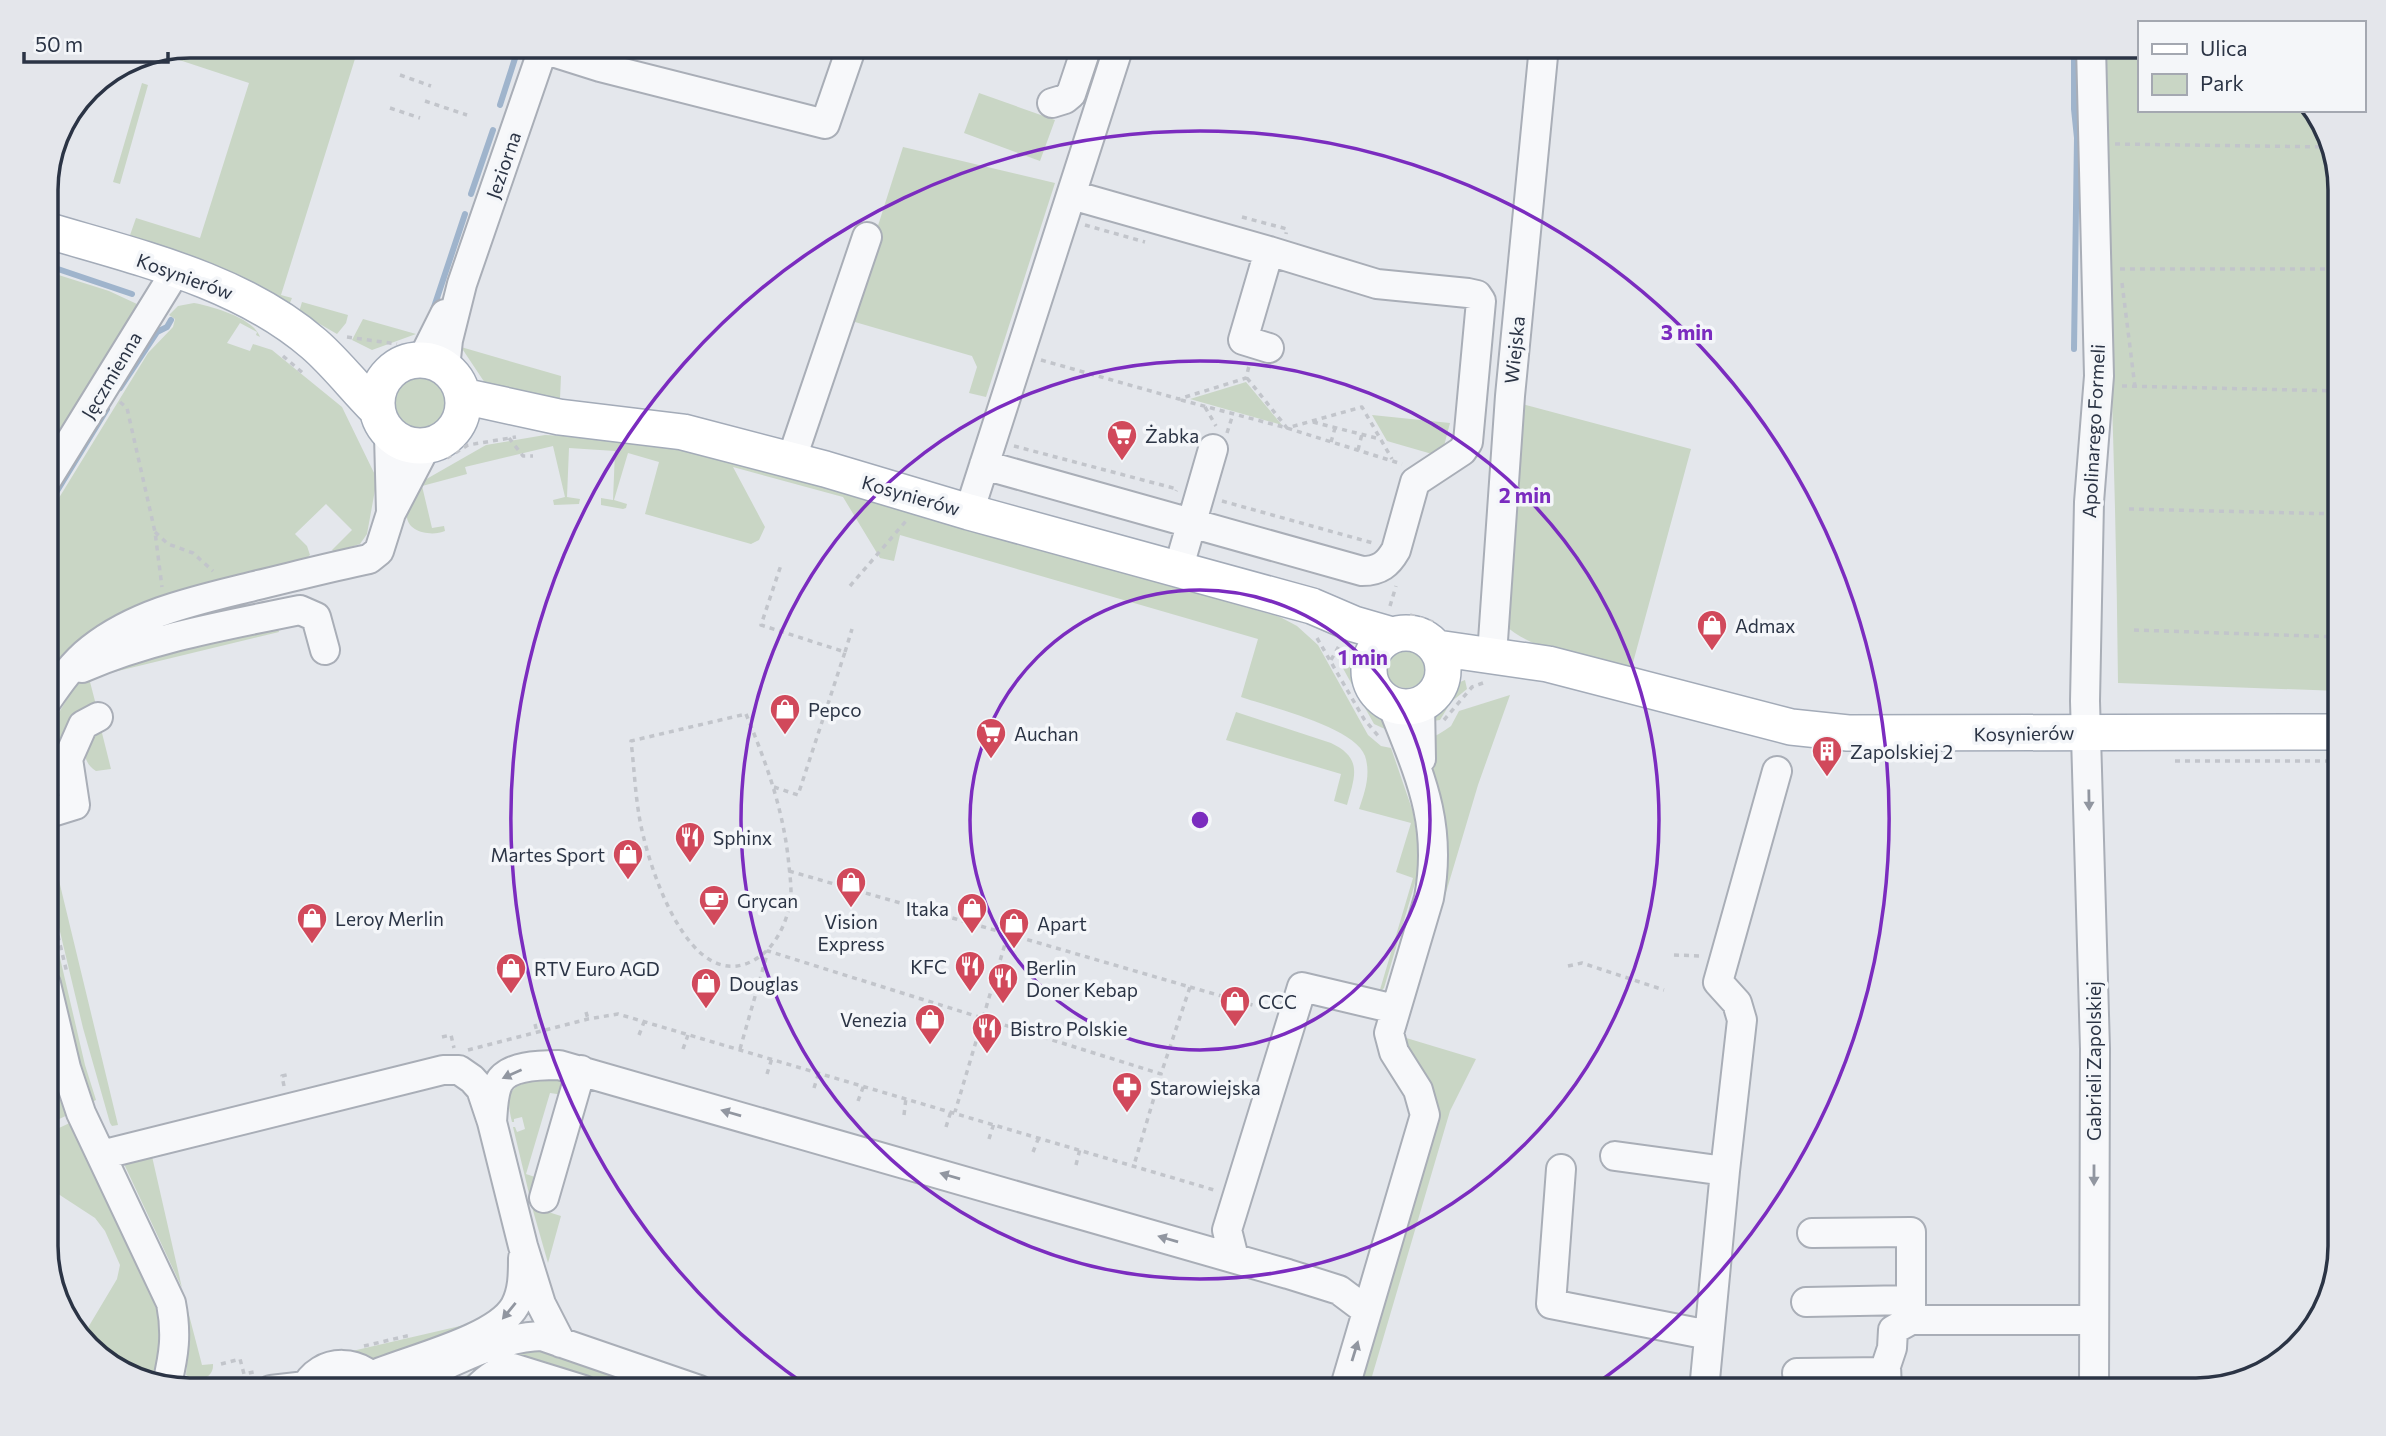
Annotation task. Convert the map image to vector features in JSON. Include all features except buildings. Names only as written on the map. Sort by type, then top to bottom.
[{"type":"main road","name":"Kosynierów","points":[[58,234],[177,269],[244,298],[312,353],[383,422]]},
{"type":"main road","name":"Kosynierów","points":[[312,353],[423,368],[559,417],[683,432],[1311,606],[1354,624],[1391,616],[1405,633],[1428,639],[1437,636],[1492,655],[1548,664],[1791,727],[1894,734],[2328,732]]},
{"type":"main road","points":[[423,368],[463,408],[460,420],[440,439],[413,446],[400,442],[383,422],[378,390],[423,368]]},
{"type":"main road","name":"Kosynierów","points":[[440,439],[559,417]]},
{"type":"main road","name":"Kosynierów","points":[[1259,592],[1343,640],[1369,665]]},
{"type":"main road","points":[[1391,616],[1369,665],[1369,678],[1382,699],[1418,698],[1444,672],[1437,636]]},
{"type":"main road","name":"Kosynierów","points":[[1418,698],[1469,674],[1548,664]]},
{"type":"street","name":"Jeziorna","points":[[423,368],[462,284],[539,58]]},
{"type":"street","points":[[574,58],[600,67],[825,124],[848,58]]},
{"type":"street","points":[[1052,103],[1071,94],[1083,58]]},
{"type":"street","points":[[969,512],[1073,209],[1116,58]]},
{"type":"street","name":"Wiejska","points":[[1492,655],[1510,396],[1543,58]]},
{"type":"street","name":"Apolinarego Formeli","points":[[2087,732],[2085,701],[2089,502],[2099,376],[2091,58]]},
{"type":"street","points":[[984,465],[1362,571],[1372,571],[1381,568],[1396,550],[1415,482],[1465,448],[1470,435],[1482,309],[1477,295],[1377,284],[1269,251],[1073,209]]},
{"type":"street","points":[[791,461],[867,237]]},
{"type":"street","points":[[1260,354],[1243,340],[1269,251]]},
{"type":"street","name":"Jęczmienna","points":[[58,462],[177,269]]},
{"type":"street","points":[[1474,392],[1510,396]]},
{"type":"street","points":[[383,422],[391,513]]},
{"type":"street","points":[[58,685],[89,650],[143,618],[168,609],[369,559],[379,551],[391,513],[440,439]]},
{"type":"street","points":[[1178,570],[1212,449]]},
{"type":"street","points":[[65,675],[111,656],[177,637],[300,610],[316,617],[325,650]]},
{"type":"street","points":[[1347,1378],[1425,1115],[1418,1090],[1394,1052],[1390,1033],[1434,875],[1434,838],[1422,782],[1418,698]]},
{"type":"street","points":[[58,811],[75,806],[68,759],[83,725],[98,717]]},
{"type":"street","name":"Gabrieli Zapolskiej","points":[[2087,732],[2095,1049],[2094,1378]]},
{"type":"street","points":[[1705,1378],[1742,1020],[1737,1003],[1718,982],[1777,771]]},
{"type":"street","points":[[1234,1258],[1227,1230],[1303,986],[1395,1009]]},
{"type":"street","points":[[58,1034],[81,1113],[171,1303],[176,1325],[169,1376]]},
{"type":"street","points":[[101,1155],[446,1062],[472,1079],[481,1090],[541,1304],[561,1343]]},
{"type":"street","points":[[492,1122],[494,1097],[504,1076],[535,1066],[559,1065],[1288,1274],[1339,1290],[1367,1311]]},
{"type":"street","points":[[544,1198],[581,1070]]},
{"type":"street","points":[[1615,1156],[1725,1171]]},
{"type":"street","points":[[1561,1169],[1551,1304],[1709,1335]]},
{"type":"street","points":[[1812,1233],[1911,1232],[1911,1310],[1893,1330],[1887,1378]]},
{"type":"street","points":[[387,1378],[496,1325],[514,1307],[523,1282],[523,1246]]},
{"type":"street","points":[[1339,1290],[1378,1275]]},
{"type":"street","points":[[1806,1302],[2093,1320]]},
{"type":"street","points":[[424,1378],[454,1362],[502,1343],[523,1337],[542,1336],[662,1378]]},
{"type":"street","points":[[446,1378],[454,1362]]},
{"type":"street","points":[[312,1378],[328,1366],[344,1364],[358,1367],[370,1378]]},
{"type":"street","points":[[494,1378],[503,1369],[513,1368],[544,1378]]},
{"type":"street","points":[[1797,1373],[1853,1378]]},
{"type":"path","points":[[400,75],[431,86]]},
{"type":"path","points":[[425,101],[467,115]]},
{"type":"path","points":[[390,108],[420,118]]},
{"type":"path","points":[[2115,144],[2321,147]]},
{"type":"path","points":[[1073,209],[1154,245]]},
{"type":"path","points":[[2134,387],[2120,267],[2328,269]]},
{"type":"path","points":[[312,353],[423,368]]},
{"type":"path","points":[[1179,399],[1246,378],[1260,354]]},
{"type":"path","points":[[1031,357],[1287,428],[1404,464]]},
{"type":"path","points":[[1246,378],[1287,428]]},
{"type":"path","points":[[2122,386],[2328,391]]},
{"type":"path","points":[[1287,428],[1362,407],[1393,460]]},
{"type":"path","points":[[127,408],[155,532],[168,609]]},
{"type":"path","points":[[1311,421],[1381,439]]},
{"type":"path","points":[[1331,443],[1335,428]]},
{"type":"path","points":[[1358,450],[1362,434]]},
{"type":"path","points":[[509,438],[523,456],[533,456]]},
{"type":"path","points":[[1003,443],[1177,489],[1174,498]]},
{"type":"path","points":[[1221,501],[1374,543]]},
{"type":"path","points":[[2129,509],[2328,514]]},
{"type":"path","points":[[850,586],[907,519]]},
{"type":"path","points":[[155,532],[168,544],[193,553],[220,577]]},
{"type":"path","points":[[781,565],[761,625],[845,652]]},
{"type":"path","points":[[1391,616],[1437,636]]},
{"type":"path","points":[[774,787],[798,795],[852,629]]},
{"type":"path","points":[[2134,630],[2328,637]]},
{"type":"path","points":[[746,714],[769,768],[774,787],[786,831],[791,893],[787,913],[778,937],[768,951],[754,961],[738,966],[721,965],[707,958],[691,944],[657,885],[639,815],[631,741],[746,714]]},
{"type":"path","points":[[789,871],[1271,1011]]},
{"type":"path","points":[[946,1127],[984,1018],[1008,934]]},
{"type":"path","points":[[768,951],[1161,1074]]},
{"type":"path","points":[[740,1049],[768,951]]},
{"type":"path","points":[[1568,966],[1582,963],[1664,990]]},
{"type":"path","points":[[1134,1165],[1190,987]]},
{"type":"path","points":[[586,1012],[588,1019]]},
{"type":"path","points":[[467,1050],[618,1014],[1149,1170]]},
{"type":"path","points":[[639,1035],[644,1023]]},
{"type":"path","points":[[535,1024],[537,1032]]},
{"type":"path","points":[[442,1037],[451,1035],[446,1062]]},
{"type":"path","points":[[683,1049],[688,1035]]},
{"type":"path","points":[[767,1074],[772,1058]]},
{"type":"path","points":[[814,1088],[819,1072]]},
{"type":"path","points":[[286,1091],[282,1076],[290,1074]]},
{"type":"path","points":[[858,1101],[864,1085]]},
{"type":"path","points":[[904,1115],[906,1098]]},
{"type":"path","points":[[989,1139],[994,1124]]},
{"type":"path","points":[[1033,1153],[1039,1137]]},
{"type":"path","points":[[1076,1165],[1080,1149]]},
{"type":"path","points":[[361,1347],[412,1335]]},
{"type":"path","points":[[221,1364],[240,1359],[244,1374],[259,1378]]},
{"type":"green space","points":[[355,58],[281,295],[292,298],[289,305],[236,274],[194,257],[129,238],[136,218],[200,238],[249,83],[175,59]]},
{"type":"green space","points":[[2101,58],[2138,58],[2138,112],[2303,112],[2321,147],[2328,181],[2328,691],[2118,683]]},
{"type":"green space","points":[[142,83],[148,85],[120,184],[113,182]]},
{"type":"green space","points":[[979,93],[1055,120],[1040,161],[964,133]]},
{"type":"green space","points":[[903,147],[1055,183],[986,397],[969,393],[977,367],[972,356],[848,320]]},
{"type":"green space","points":[[58,275],[109,291],[137,304],[58,439]]},
{"type":"green space","points":[[302,302],[348,315],[346,323],[337,334],[299,312]]},
{"type":"green space","points":[[194,303],[221,310],[250,324],[256,330],[260,337],[256,335],[257,332],[240,323],[227,343],[250,351],[253,344],[272,350],[342,407],[377,479],[367,534],[360,544],[334,552],[332,550],[352,530],[326,504],[295,534],[307,546],[310,555],[307,558],[224,580],[58,677],[58,499],[148,353],[173,327],[175,319],[169,315],[178,306]]},
{"type":"green space","points":[[363,319],[416,334],[372,350],[352,340]]},
{"type":"green space","points":[[461,347],[561,376],[560,399],[487,386]]},
{"type":"green space","points":[[420,376],[439,384],[447,403],[439,422],[420,430],[401,422],[393,403],[401,384]]},
{"type":"green space","points":[[1246,382],[1282,425],[1190,399]]},
{"type":"green space","points":[[1515,402],[1691,449],[1631,670],[1547,648],[1516,634],[1505,625]]},
{"type":"green space","points":[[1372,415],[1450,423],[1444,446],[1432,454],[1387,441]]},
{"type":"green space","points":[[545,435],[592,437],[681,449],[901,508],[1280,617],[1297,626],[1318,645],[1368,735],[1381,746],[1391,748],[1413,812],[1418,873],[1384,988],[1379,993],[1413,878],[1396,872],[1411,823],[1359,809],[1366,783],[1367,763],[1358,746],[1345,736],[1310,719],[1241,697],[1258,639],[900,535],[894,561],[880,558],[843,497],[733,467],[765,527],[759,540],[751,544],[645,514],[659,462],[628,453],[614,500],[627,504],[626,508],[601,505],[601,498],[613,500],[615,451],[569,448],[567,497],[580,499],[579,504],[554,505],[553,500],[565,497],[553,446],[465,467],[467,474],[422,486],[432,528],[444,526],[445,531],[426,533],[410,524],[407,512],[416,485],[486,445]]},
{"type":"green space","points":[[276,621],[279,632],[89,678],[96,705],[65,741],[58,770],[58,714],[75,686],[95,667]]},
{"type":"green space","points":[[1406,648],[1414,649],[1420,654],[1425,660],[1425,676],[1420,682],[1414,687],[1406,688],[1398,687],[1392,682],[1387,676],[1386,668],[1387,660],[1392,654],[1398,649]]},
{"type":"green space","points":[[1345,649],[1356,661],[1368,694],[1379,705],[1387,730],[1374,724],[1340,663]]},
{"type":"green space","points":[[1465,680],[1467,689],[1451,702],[1440,720],[1425,722],[1439,696]]},
{"type":"green space","points":[[1510,695],[1478,785],[1403,1037],[1403,1026],[1441,891],[1425,740],[1451,726],[1459,711]]},
{"type":"green space","points":[[1236,712],[1331,743],[1341,749],[1348,755],[1354,769],[1347,805],[1334,801],[1341,774],[1226,740]]},
{"type":"green space","points":[[100,725],[111,769],[96,771],[86,760],[84,736]]},
{"type":"green space","points":[[58,876],[118,1125],[112,1126],[110,1123],[83,1028],[58,923]]},
{"type":"green space","points":[[58,949],[85,1065],[96,1100],[88,1104],[58,988]]},
{"type":"green space","points":[[1403,1037],[1476,1059],[1450,1111],[1372,1378],[1357,1378],[1428,1088]]},
{"type":"green space","points":[[550,1079],[567,1083],[564,1095],[550,1093],[526,1174],[538,1178],[531,1202],[513,1127],[517,1132],[525,1129],[522,1117],[512,1122],[509,1100],[511,1093],[521,1084]]},
{"type":"green space","points":[[58,1088],[60,1090],[70,1114],[58,1120]]},
{"type":"green space","points":[[74,1121],[152,1284],[165,1329],[158,1374],[124,1361],[96,1340],[87,1329],[117,1279],[120,1265],[105,1231],[95,1218],[58,1194],[58,1128]]},
{"type":"green space","points":[[151,1152],[182,1288],[125,1166],[126,1159]]},
{"type":"green space","points":[[532,1207],[561,1216],[548,1263]]},
{"type":"green space","points":[[182,1288],[202,1365],[213,1364],[211,1373],[204,1378],[186,1375],[190,1328]]},
{"type":"green space","points":[[499,1317],[378,1365],[335,1355]]},
{"type":"green space","points":[[539,1348],[633,1378],[571,1378],[509,1357],[482,1378],[463,1378],[496,1357]]},
{"type":"waterway","points":[[500,105],[515,58]]},
{"type":"waterway","points":[[2074,58],[2077,138],[2074,349]]},
{"type":"waterway","points":[[471,194],[493,130]]},
{"type":"waterway","points":[[433,310],[465,214]]},
{"type":"waterway","points":[[58,269],[132,294]]},
{"type":"waterway","points":[[120,388],[157,332],[167,327],[171,320]]},
{"type":"waterway","points":[[58,489],[107,409]]},
{"type":"place","name":"Żabka","points":[[1122,462]]},
{"type":"place","name":"Admax","points":[[1712,652]]},
{"type":"place","name":"Pepco","points":[[785,736]]},
{"type":"place","name":"Auchan","points":[[991,760]]},
{"type":"place","name":"Zapolskiej 2","points":[[1827,778]]},
{"type":"place","name":"Sphinx","points":[[690,864]]},
{"type":"place","name":"Martes Sport","points":[[628,881]]},
{"type":"place","name":"Vision Express","points":[[851,909]]},
{"type":"place","name":"Grycan","points":[[714,927]]},
{"type":"place","name":"Itaka","points":[[972,935]]},
{"type":"place","name":"Leroy Merlin","points":[[312,945]]},
{"type":"place","name":"Apart","points":[[1014,950]]},
{"type":"place","name":"KFC","points":[[970,993]]},
{"type":"place","name":"RTV Euro AGD","points":[[511,995]]},
{"type":"place","name":"Berlin Doner Kebap","points":[[1003,1005]]},
{"type":"place","name":"Douglas","points":[[706,1010]]},
{"type":"place","name":"CCC","points":[[1235,1028]]},
{"type":"place","name":"Venezia","points":[[930,1046]]},
{"type":"place","name":"Bistro Polskie","points":[[987,1055]]},
{"type":"place","name":"Starowiejska","points":[[1127,1114]]}]
